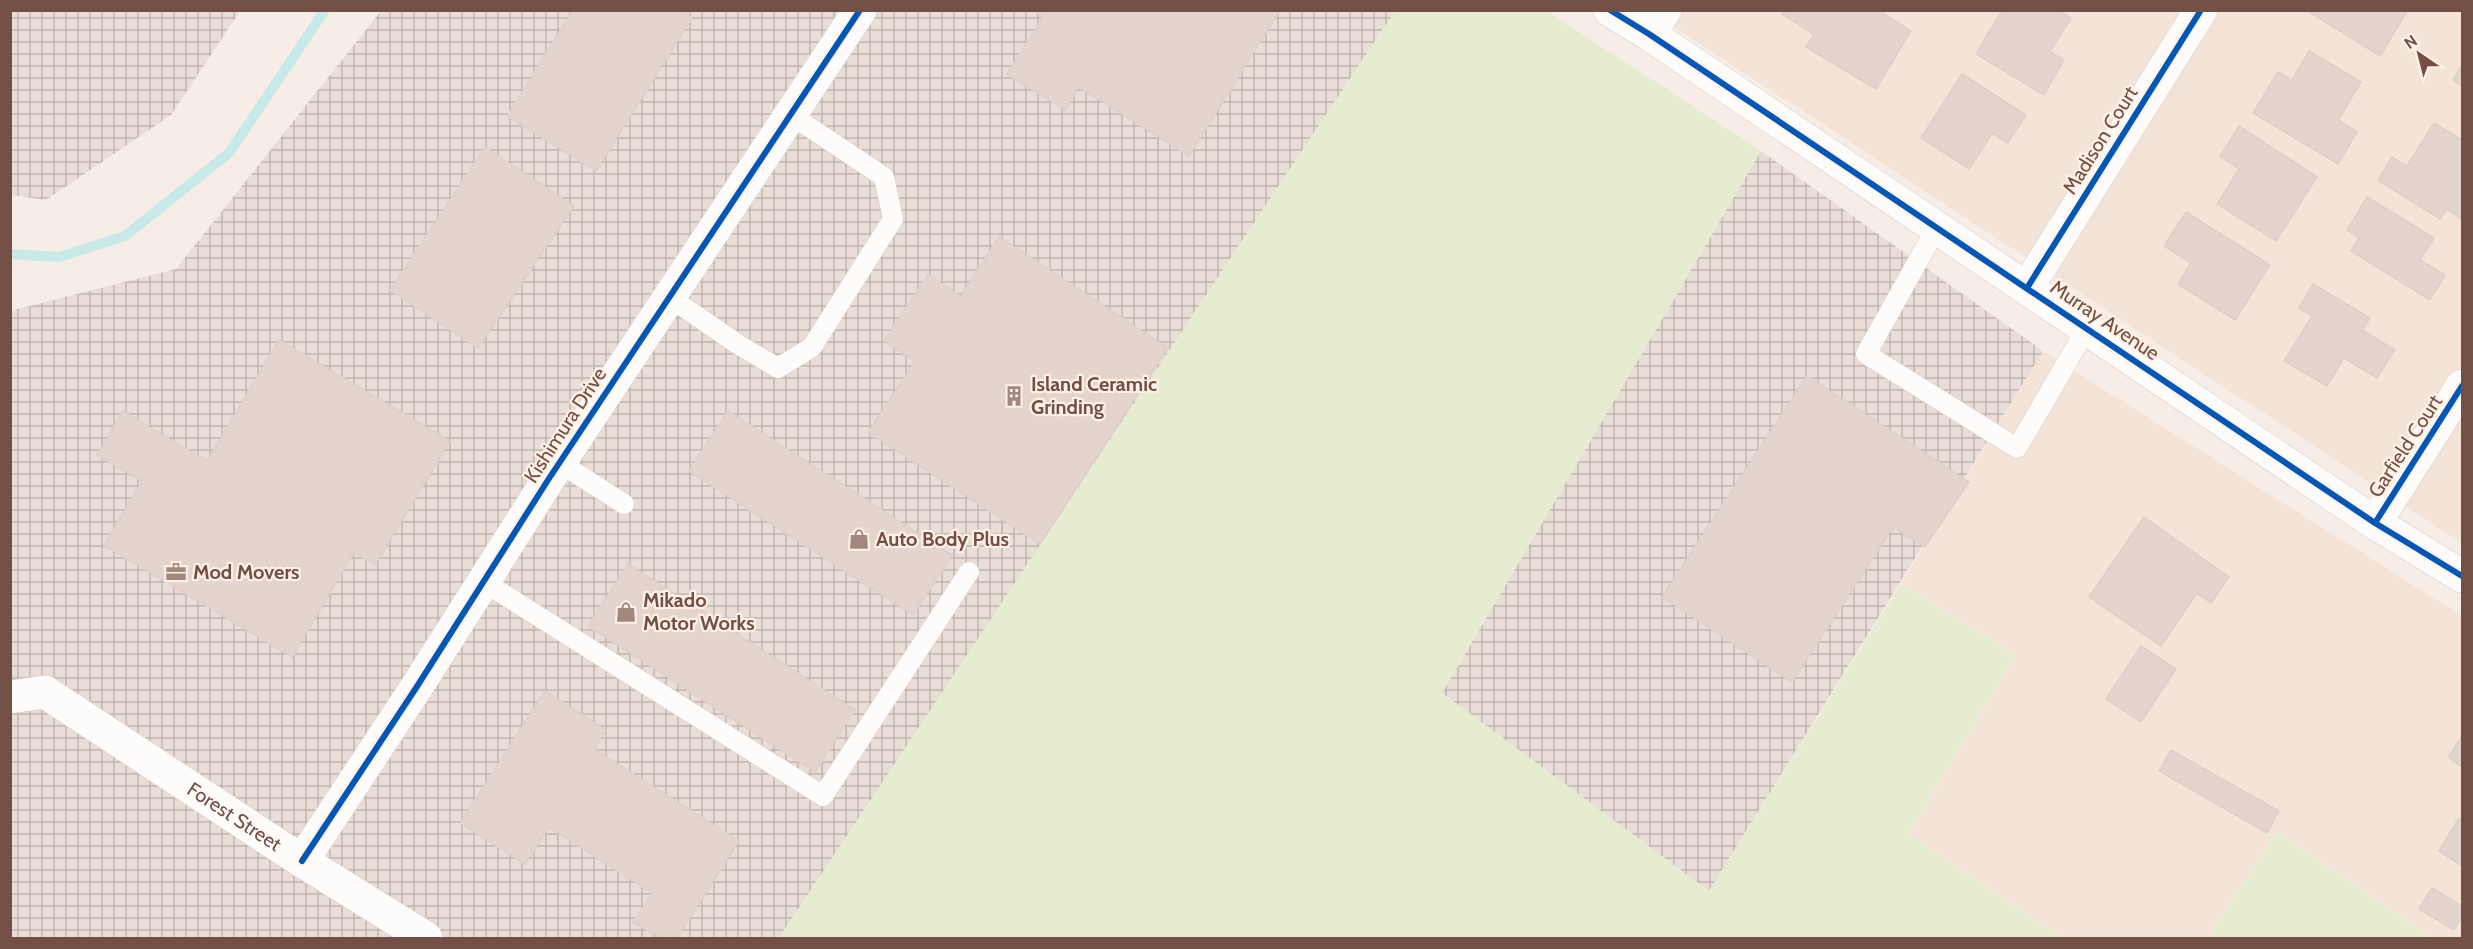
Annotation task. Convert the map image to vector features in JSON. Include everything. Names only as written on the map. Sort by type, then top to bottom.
[{"type":"street","name":"Kishimura Drive","points":[[302,861],[560,463],[860,10]]},
{"type":"street","name":"Murray Avenue","points":[[1610,10],[1657,22],[1937,227],[2375,523],[2463,576]]},
{"type":"street","name":"Madison Court","points":[[2027,288],[2201,10]]},
{"type":"street","name":"Garfield Court","points":[[2375,523],[2463,386]]},
{"type":"street","name":"Forest Street","points":[[10,697],[45,692],[302,861],[426,939]]},
{"type":"lane","points":[[669,297],[739,345],[778,368],[812,347],[893,219],[884,177],[791,115]]},
{"type":"lane","points":[[1937,227],[1866,354],[2017,448],[2087,328]]},
{"type":"lane","points":[[560,463],[624,504]]},
{"type":"lane","points":[[484,582],[823,795],[969,572]]},
{"type":"shaded area","points":[[11,10],[240,11],[171,115],[46,200],[11,195]]},
{"type":"shaded area","points":[[381,11],[1395,11],[779,938],[11,938],[10,311],[176,269]]},
{"type":"shaded area","points":[[1650,11],[2462,11],[2462,543]]},
{"type":"shaded area","points":[[1761,151],[2043,351],[1709,891],[1442,693]]},
{"type":"shaded area","points":[[2043,351],[2462,616],[2462,938],[2431,938],[2277,831],[2208,938],[2062,938],[1908,834],[2016,655],[1901,584]]},
{"type":"green space","points":[[1395,11],[1547,11],[1761,151],[1442,693],[1709,891],[1901,584],[2016,655],[1908,834],[2062,938],[779,938]]},
{"type":"green space","points":[[2277,831],[2431,938],[2208,938]]},
{"type":"building","points":[[573,10],[680,10],[692,18],[596,171],[507,116]]},
{"type":"building","points":[[1032,10],[1280,10],[1189,156],[1079,87],[1065,110],[1007,74],[1043,17]]},
{"type":"building","points":[[1784,10],[1878,10],[1911,31],[1876,89],[1806,47],[1814,34],[1782,14]]},
{"type":"building","points":[[2002,10],[2059,10],[2071,18],[2050,52],[2064,60],[2044,95],[1976,54]]},
{"type":"building","points":[[2306,10],[2408,10],[2380,56]]},
{"type":"building","points":[[2309,51],[2361,82],[2338,120],[2357,132],[2338,164],[2253,113],[2278,72],[2292,80]]},
{"type":"building","points":[[2462,64],[2462,86],[2453,80]]},
{"type":"building","points":[[1962,74],[2026,115],[2008,143],[1992,133],[1969,169],[1921,138]]},
{"type":"building","points":[[2434,123],[2462,140],[2462,219],[2447,209],[2440,219],[2378,180],[2392,157],[2407,166]]},
{"type":"building","points":[[2239,126],[2317,177],[2276,241],[2217,204],[2239,169],[2220,156]]},
{"type":"building","points":[[485,147],[574,206],[478,348],[390,290]]},
{"type":"building","points":[[2367,197],[2434,238],[2420,260],[2445,275],[2430,300],[2351,251],[2359,238],[2347,230]]},
{"type":"building","points":[[2186,212],[2270,265],[2235,320],[2178,284],[2191,263],[2164,246]]},
{"type":"building","name":"Island Ceramic Grinding","points":[[999,237],[1168,348],[1040,544],[868,432],[915,361],[884,341],[928,274],[961,296]]},
{"type":"building","points":[[2313,284],[2370,318],[2362,330],[2395,350],[2377,378],[2344,358],[2327,386],[2284,361],[2312,316],[2299,308]]},
{"type":"building","points":[[279,340],[450,441],[375,565],[354,552],[292,657],[104,545],[142,481],[97,455],[123,411],[207,461]]},
{"type":"building","points":[[1807,376],[1969,482],[1925,547],[1893,527],[1792,682],[1662,597]]},
{"type":"building","points":[[728,411],[952,555],[913,615],[689,471]]},
{"type":"building","points":[[2144,517],[2229,577],[2211,603],[2197,593],[2161,646],[2089,597]]},
{"type":"building","points":[[628,564],[855,710],[815,772],[588,626]]},
{"type":"building","points":[[2141,646],[2176,669],[2141,722],[2106,699]]},
{"type":"building","points":[[545,691],[606,730],[594,749],[739,841],[677,938],[660,938],[633,922],[652,893],[549,827],[525,864],[460,823]]},
{"type":"building","points":[[2462,736],[2462,767],[2448,757]]},
{"type":"building","points":[[2171,750],[2279,811],[2267,833],[2159,771]]},
{"type":"building","points":[[2459,818],[2462,820],[2462,866],[2439,851]]},
{"type":"building","points":[[2432,888],[2462,906],[2462,916],[2454,930],[2419,909]]},
{"type":"waterway","points":[[10,254],[59,257],[125,236],[229,153],[325,10]]},
{"type":"cycle path","points":[[302,861],[416,688],[548,480],[860,10]]},
{"type":"cycle path","points":[[1610,10],[2375,523],[2462,576]]},
{"type":"cycle path","points":[[2027,288],[2201,10]]},
{"type":"cycle path","points":[[2375,523],[2462,386]]},
{"type":"place","name":"Island Ceramic Grinding","points":[[1014,396]]},
{"type":"place","name":"Auto Body Plus","points":[[859,539]]},
{"type":"place","name":"Mod Movers","points":[[176,572]]},
{"type":"place","name":"Mikado Motor Works","points":[[626,612]]}]
